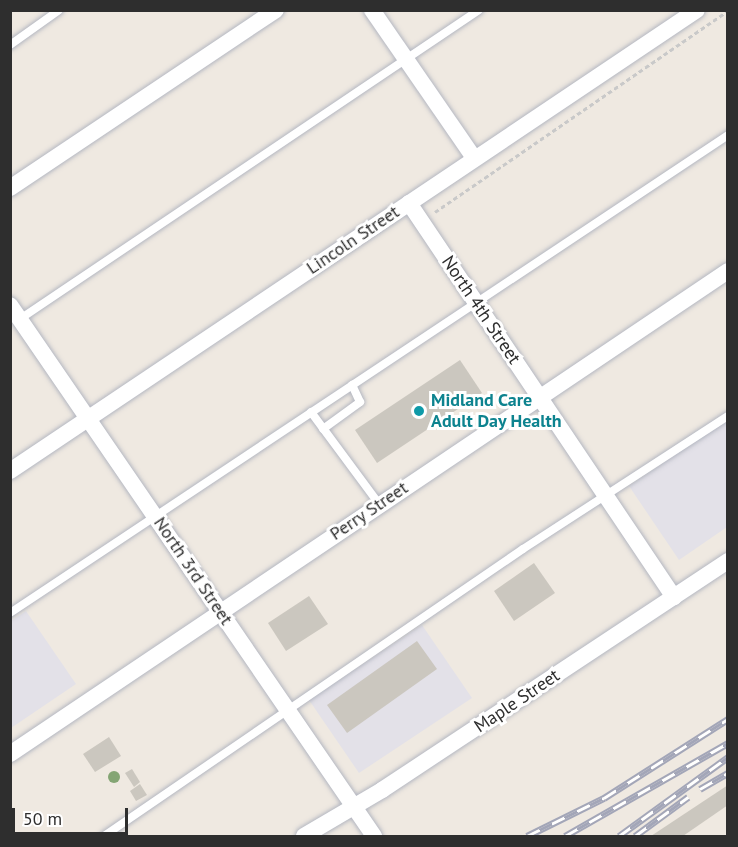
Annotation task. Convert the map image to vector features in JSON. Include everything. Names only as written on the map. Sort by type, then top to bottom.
[{"type":"street","points":[[10,188],[276,10]]},
{"type":"street","points":[[372,10],[474,158]]},
{"type":"street","name":"Lincoln Street","points":[[10,471],[697,10]]},
{"type":"street","name":"North 4th Street","points":[[409,202],[674,597]]},
{"type":"street","name":"Perry Street","points":[[10,754],[538,396],[728,271]]},
{"type":"street","name":"North 3rd Street","points":[[10,305],[374,837]]},
{"type":"street","name":"Maple Street","points":[[304,837],[353,805],[382,790],[728,561]]},
{"type":"lane","points":[[10,45],[59,10]]},
{"type":"lane","points":[[20,319],[480,10]]},
{"type":"lane","points":[[10,613],[154,514],[728,135]]},
{"type":"lane","points":[[323,429],[360,402],[352,385]]},
{"type":"lane","points":[[311,412],[379,504]]},
{"type":"lane","points":[[104,837],[605,494],[728,416]]},
{"type":"path","points":[[422,221],[728,11]]},
{"type":"shaded area","points":[[727,420],[727,527],[679,560],[629,486]]},
{"type":"shaded area","points":[[26,611],[76,684],[11,728],[11,621]]},
{"type":"shaded area","points":[[422,625],[472,698],[359,773],[309,700]]},
{"type":"building","name":"Midland Care Adult Day Health","points":[[460,360],[482,393],[377,463],[355,430]]},
{"type":"building","points":[[534,563],[555,593],[514,621],[494,591]]},
{"type":"building","points":[[309,596],[328,624],[286,651],[268,623]]},
{"type":"building","points":[[417,641],[437,669],[347,733],[327,705]]},
{"type":"building","points":[[109,737],[121,756],[95,772],[83,754]]},
{"type":"building","points":[[132,769],[140,782],[134,787],[125,773]]},
{"type":"building","points":[[140,784],[147,795],[136,801],[130,791]]},
{"type":"building","points":[[728,785],[728,805],[683,836],[651,836]]},
{"type":"railway","points":[[527,836],[604,798],[728,719]]},
{"type":"railway","points":[[565,836],[728,743]]},
{"type":"railway","points":[[619,836],[728,757]]},
{"type":"railway","points":[[700,789],[728,773]]},
{"type":"railway","points":[[635,836],[688,797]]},
{"type":"place","name":"Midland Care Adult Day Health","points":[[419,411]]}]
